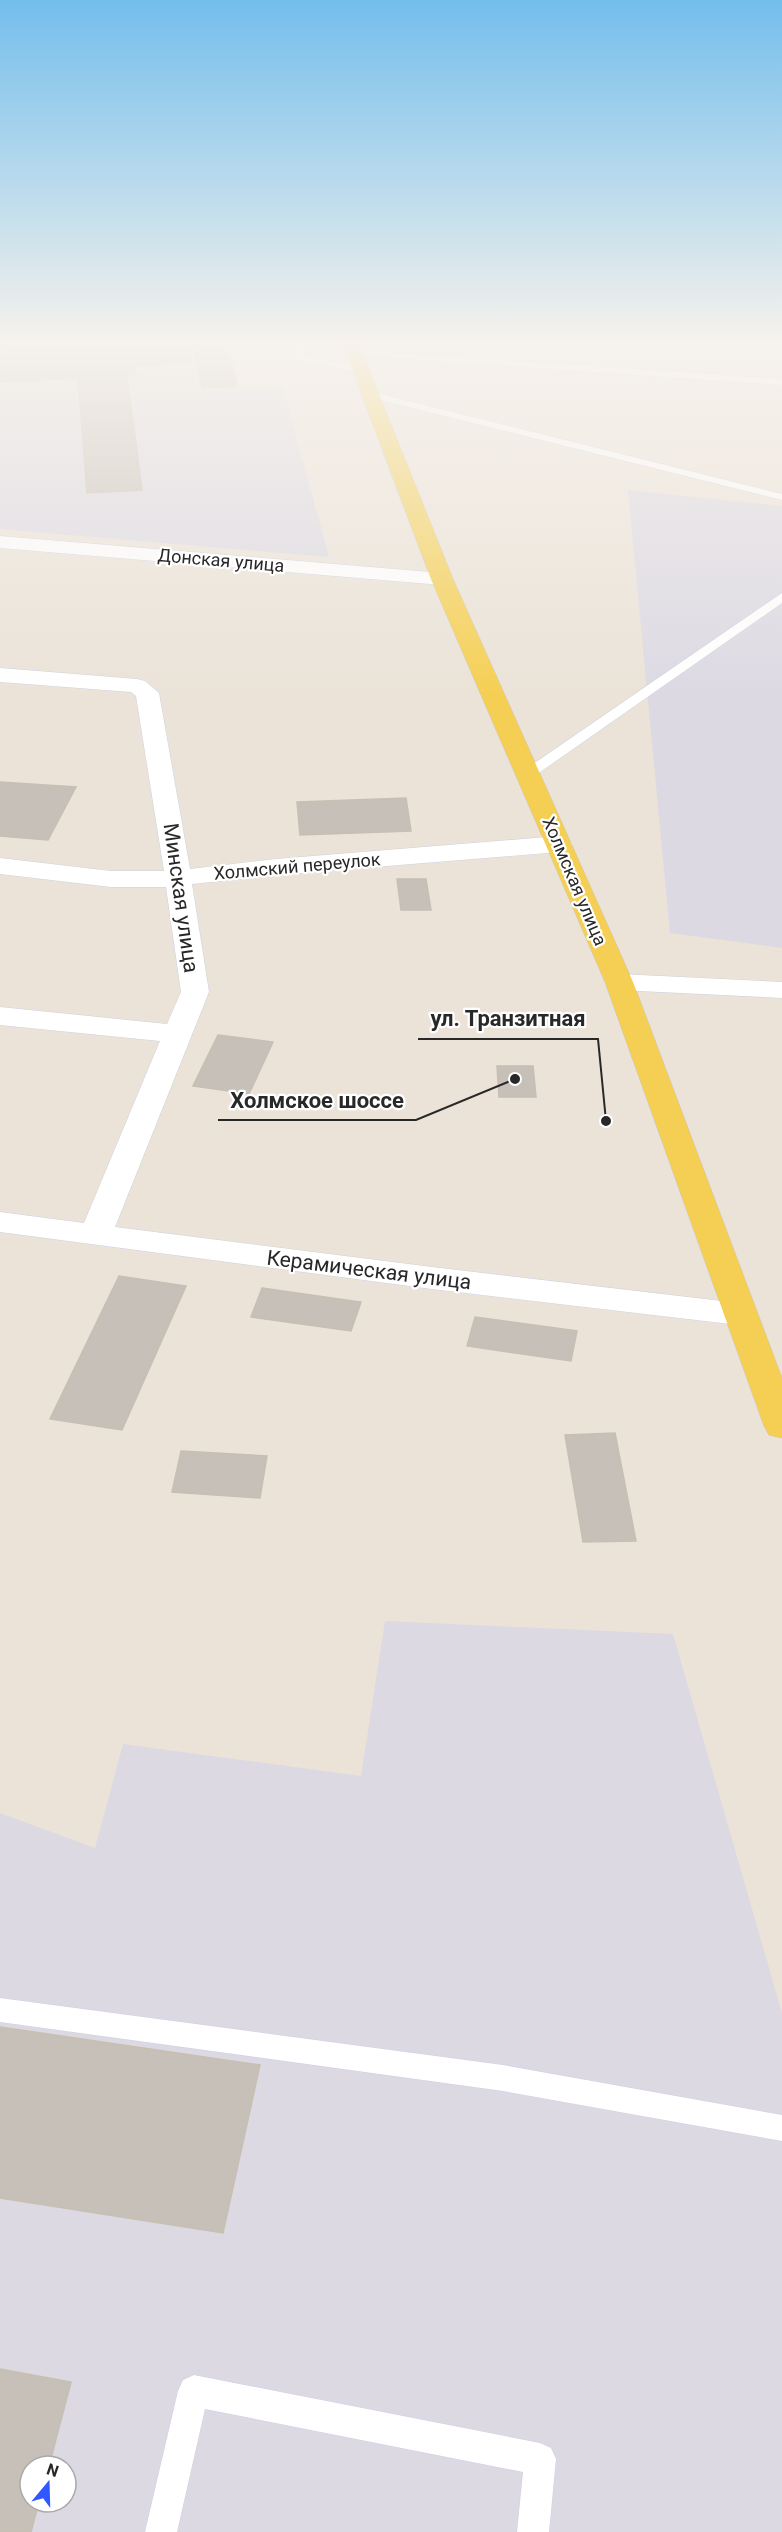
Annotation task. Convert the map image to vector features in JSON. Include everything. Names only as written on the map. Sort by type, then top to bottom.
[{"type":"main road","name":"Холмская улица","points":[[397,460],[442,579],[619,982],[782,1426]]},
{"type":"street","name":"Донская улица","points":[[0,542],[442,579]]},
{"type":"street","name":"Минская улица","points":[[0,675],[137,686],[147,693],[195,992],[95,1235]]},
{"type":"street","name":"Холмский переулок","points":[[0,866],[111,879],[157,880],[559,844]]},
{"type":"street","points":[[619,982],[782,990]]},
{"type":"street","points":[[0,1016],[178,1034]]},
{"type":"street","name":"Керамическая улица","points":[[0,1222],[432,1278],[739,1314]]},
{"type":"lane","points":[[634,460],[782,497]]},
{"type":"lane","points":[[528,774],[782,597]]},
{"type":"lane","points":[[0,2010],[503,2078],[782,2128]]},
{"type":"lane","points":[[161,2532],[194,2391],[540,2458],[533,2532]]},
{"type":"shaded area","points":[[0,460],[302,460],[329,557],[0,529]]},
{"type":"shaded area","points":[[628,490],[782,506],[782,948],[670,933]]},
{"type":"shaded area","points":[[385,1621],[673,1634],[782,2013],[782,2532],[0,2532],[0,1813],[95,1848],[123,1744],[361,1776]]},
{"type":"building","points":[[84,460],[138,460],[142,490],[87,493]]},
{"type":"building","points":[[0,782],[76,787],[48,840],[0,836]]},
{"type":"building","points":[[406,798],[411,831],[300,835],[297,802]]},
{"type":"building","points":[[397,879],[426,879],[431,910],[401,910]]},
{"type":"building","points":[[218,1035],[273,1042],[249,1094],[193,1086]]},
{"type":"building","points":[[497,1066],[533,1066],[536,1097],[499,1097]]},
{"type":"building","points":[[119,1276],[186,1286],[122,1430],[50,1419]]},
{"type":"building","points":[[262,1288],[361,1302],[351,1331],[251,1317]]},
{"type":"building","points":[[475,1317],[577,1331],[571,1361],[467,1346]]},
{"type":"building","points":[[615,1433],[636,1541],[583,1542],[565,1435]]},
{"type":"building","points":[[181,1451],[267,1456],[260,1498],[172,1492]]},
{"type":"building","points":[[0,2027],[260,2065],[223,2233],[0,2198]]},
{"type":"building","points":[[0,2369],[71,2382],[52,2454],[18,2454],[18,2514],[36,2514],[31,2532],[0,2532]]},
{"type":"place","name":"Холмское шоссе","points":[[515,1079]]},
{"type":"place","name":"ул. Транзитная","points":[[606,1121]]}]
